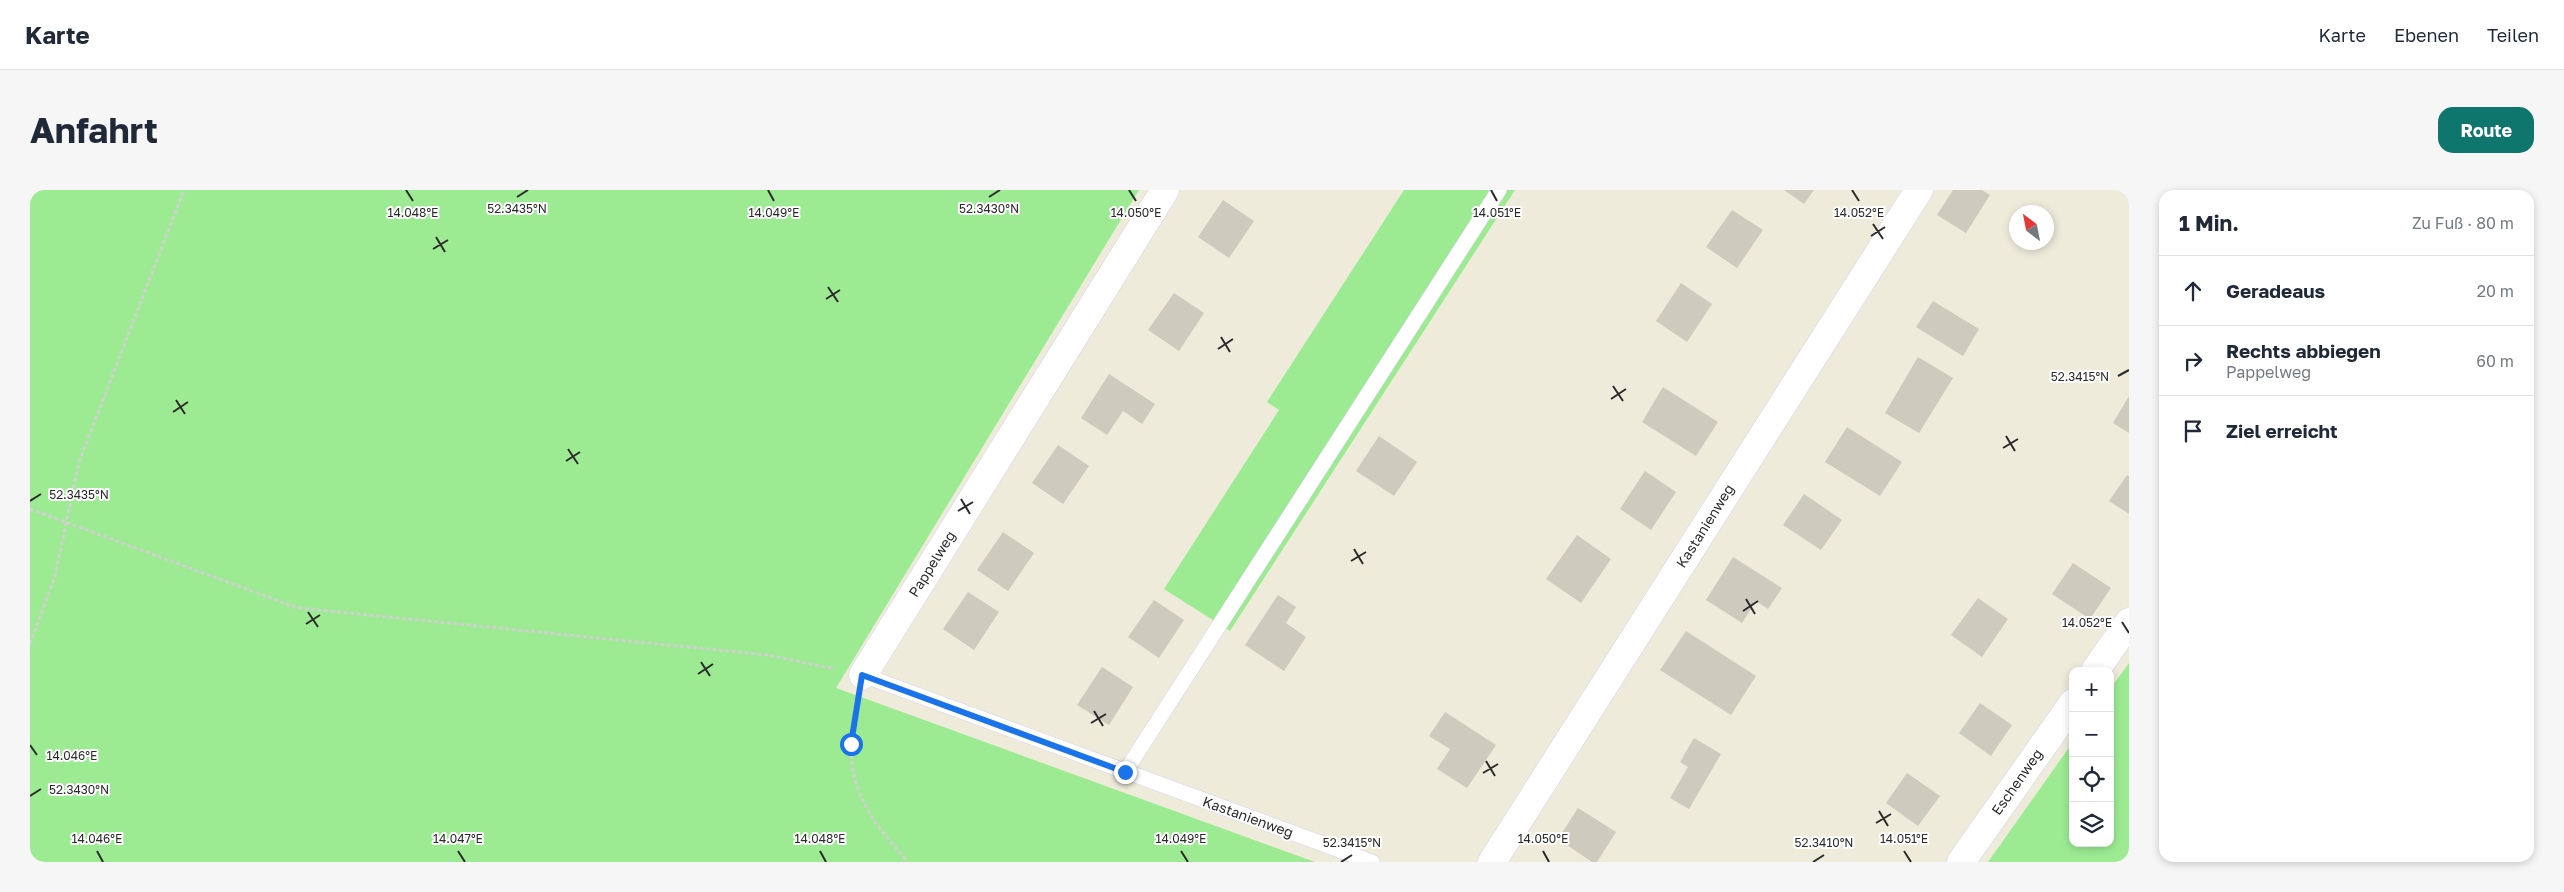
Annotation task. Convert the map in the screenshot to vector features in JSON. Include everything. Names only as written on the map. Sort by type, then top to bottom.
[{"type":"street","name":"Pappelweg","points":[[862,675],[1165,190]]},
{"type":"street","name":"Kastanienweg","points":[[1492,862],[1919,190]]},
{"type":"street","points":[[2098,667],[2129,622]]},
{"type":"street","name":"Eschenweg","points":[[1961,862],[2069,709]]},
{"type":"lane","points":[[862,675],[1125,772],[1498,190]]},
{"type":"lane","name":"Kastanienweg","points":[[1125,772],[1372,862]]},
{"type":"path","points":[[30,644],[55,576],[79,462],[184,190]]},
{"type":"path","points":[[30,509],[298,608],[768,655],[862,675],[851,744],[855,785],[874,823],[908,862]]},
{"type":"green space","points":[[30,190],[1139,190],[836,688],[1315,862],[30,862]]},
{"type":"green space","points":[[1404,190],[1515,190],[1230,631],[1164,589],[1279,410],[1267,402]]},
{"type":"green space","points":[[2129,663],[2129,862],[1988,862],[2069,748],[2069,847],[2114,847],[2114,684]]},
{"type":"building","points":[[1784,190],[1814,190],[1804,204]]},
{"type":"building","points":[[1953,190],[1982,190],[1990,195],[1966,233],[1937,215]]},
{"type":"building","points":[[1223,200],[1254,221],[1229,258],[1198,237]]},
{"type":"building","points":[[1732,210],[1763,230],[1737,268],[1706,247]]},
{"type":"building","points":[[1681,283],[1712,304],[1687,342],[1656,321]]},
{"type":"building","points":[[1174,293],[1204,313],[1179,351],[1148,330]]},
{"type":"building","points":[[1933,301],[1979,329],[1963,356],[1916,327]]},
{"type":"building","points":[[1918,357],[1953,378],[1919,433],[1885,413]]},
{"type":"building","points":[[1109,374],[1155,404],[1142,424],[1123,411],[1107,435],[1081,418]]},
{"type":"building","points":[[1663,387],[1718,422],[1696,456],[1642,422]]},
{"type":"building","points":[[2129,396],[2129,433],[2113,423]]},
{"type":"building","points":[[1847,427],[1902,462],[1880,496],[1825,462]]},
{"type":"building","points":[[1379,436],[1417,462],[1394,496],[1356,471]]},
{"type":"building","points":[[1058,445],[1089,466],[1063,504],[1032,483]]},
{"type":"building","points":[[1645,471],[1676,492],[1651,530],[1620,509]]},
{"type":"building","points":[[2127,475],[2129,476],[2129,514],[2109,501]]},
{"type":"building","points":[[1804,494],[1842,520],[1821,550],[1783,525]]},
{"type":"building","points":[[1003,532],[1034,553],[1008,591],[977,570]]},
{"type":"building","points":[[1577,535],[1611,559],[1581,603],[1546,579]]},
{"type":"building","points":[[1733,557],[1782,588],[1768,609],[1756,601],[1742,623],[1706,600]]},
{"type":"building","points":[[2073,563],[2111,588],[2090,619],[2052,594]]},
{"type":"building","points":[[968,592],[999,612],[974,650],[943,629]]},
{"type":"building","points":[[1278,595],[1296,607],[1286,623],[1306,637],[1284,671],[1245,645]]},
{"type":"building","points":[[1978,598],[2008,619],[1982,657],[1951,635]]},
{"type":"building","points":[[1154,600],[1184,620],[1159,658],[1128,637]]},
{"type":"building","points":[[1686,631],[1756,676],[1731,715],[1660,670]]},
{"type":"building","points":[[1102,667],[1133,687],[1109,725],[1077,705]]},
{"type":"building","points":[[1980,703],[2012,725],[1991,756],[1959,733]]},
{"type":"building","points":[[1445,712],[1496,745],[1467,788],[1437,769],[1450,749],[1429,736]]},
{"type":"building","points":[[1694,738],[1721,754],[1689,809],[1670,798],[1688,767],[1680,762]]},
{"type":"building","points":[[1907,773],[1940,796],[1918,826],[1886,803]]},
{"type":"building","points":[[1578,808],[1616,832],[1597,862],[1592,862],[1558,839]]},
{"type":"route","points":[[851,744],[862,675],[1125,772]]}]
